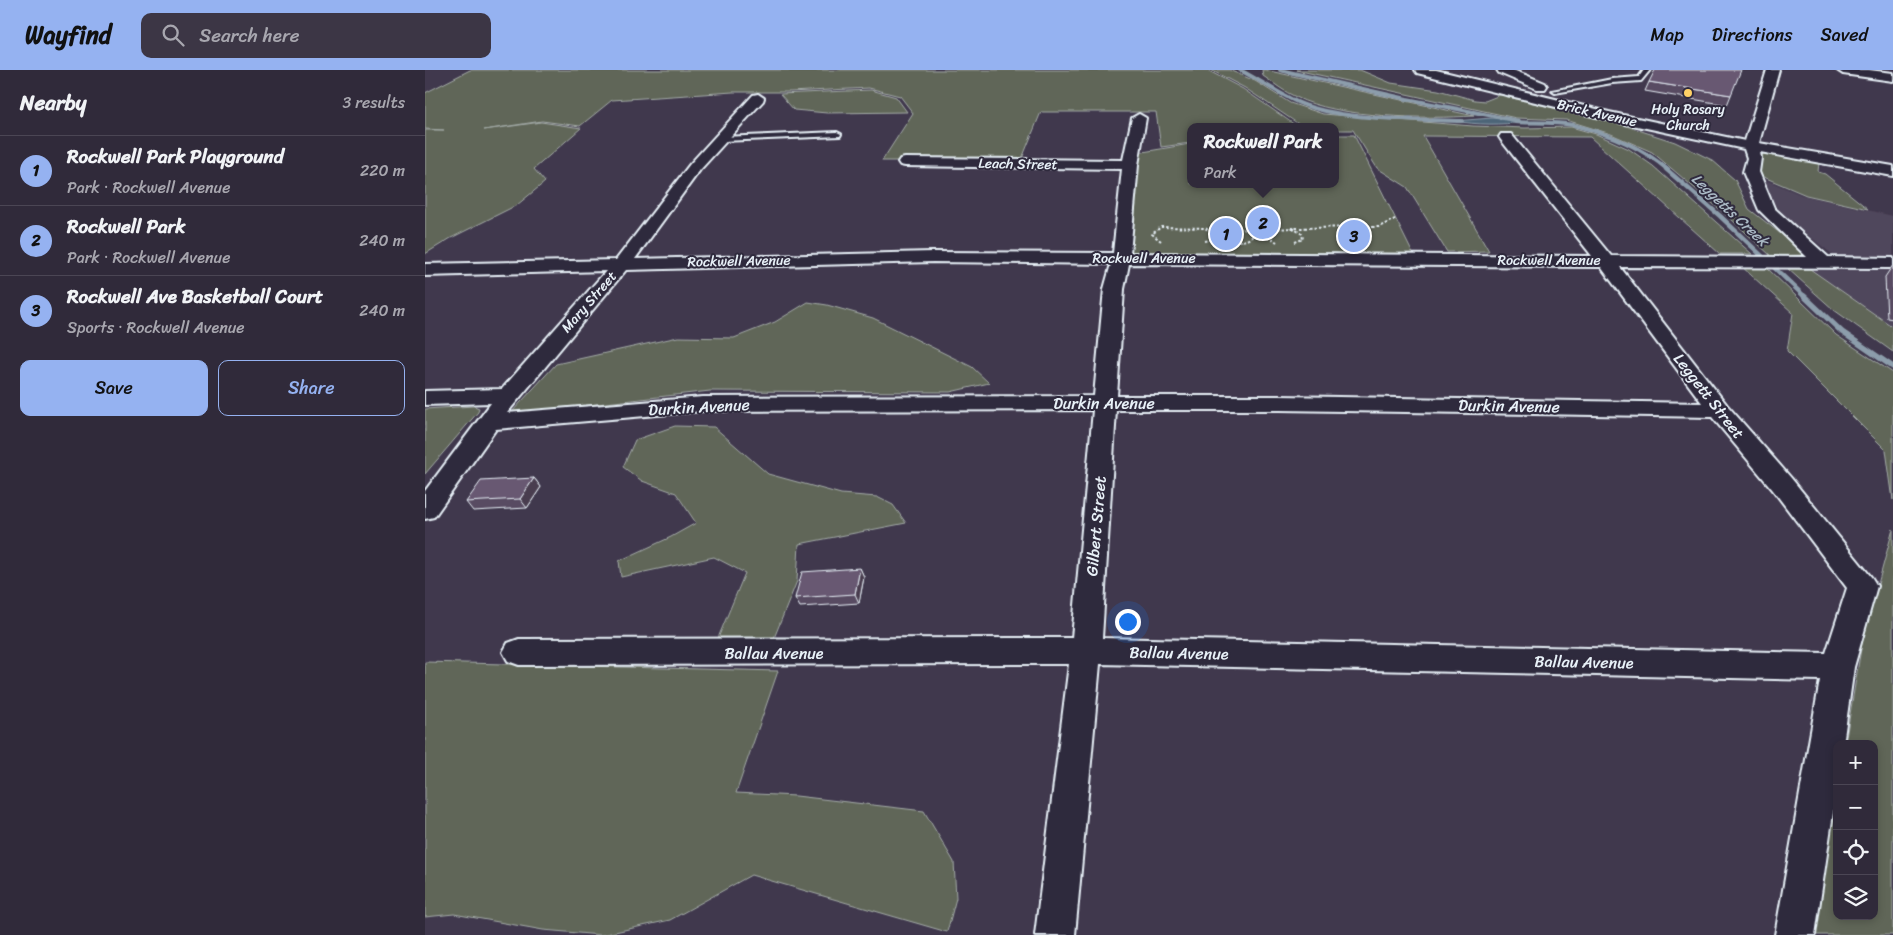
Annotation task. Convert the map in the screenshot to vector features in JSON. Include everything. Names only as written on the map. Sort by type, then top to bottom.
[{"type":"street","name":"Brick Avenue","points":[[1421,70],[1609,116],[1751,146],[1893,171]]},
{"type":"street","points":[[1503,70],[1609,116]]},
{"type":"street","points":[[1773,70],[1751,146],[1754,158],[1751,172],[1767,210],[1822,261]]},
{"type":"street","points":[[1843,70],[1893,77]]},
{"type":"street","name":"Mary Street","points":[[425,510],[508,396],[622,264],[695,167],[758,98]]},
{"type":"street","name":"Gilbert Street","points":[[1055,935],[1086,650],[1115,288],[1121,258],[1130,165],[1139,118]]},
{"type":"street","name":"Leggett Street","points":[[1506,137],[1605,260],[1719,410],[1782,484],[1862,586],[1838,667]]},
{"type":"street","name":"Leach Street","points":[[905,162],[1130,165]]},
{"type":"street","name":"Rockwell Avenue","points":[[425,270],[933,256],[1893,263]]},
{"type":"street","points":[[425,398],[508,396]]},
{"type":"street","name":"Durkin Avenue","points":[[490,422],[703,404],[1280,403],[1719,410]]},
{"type":"street","name":"Ballau Avenue","points":[[519,652],[788,653],[1086,650],[1838,667]]},
{"type":"street","points":[[1795,935],[1838,667]]},
{"type":"lane","points":[[1555,91],[1612,81],[1641,79],[1647,70]]},
{"type":"lane","points":[[722,139],[837,134]]},
{"type":"path","points":[[1267,235],[1273,229],[1379,227],[1395,219]]},
{"type":"path","points":[[1145,234],[1152,234],[1161,227],[1205,228],[1216,235],[1226,235],[1241,242],[1251,239],[1254,235],[1267,235],[1276,242],[1281,243]]},
{"type":"path","points":[[1293,228],[1302,234],[1303,239],[1294,243]]},
{"type":"path","points":[[1226,235],[1230,230],[1240,229],[1250,230],[1254,235]]},
{"type":"path","points":[[1152,234],[1155,238],[1163,241]]},
{"type":"path","points":[[1203,242],[1211,240],[1216,235]]},
{"type":"shaded area","points":[[1761,178],[1802,195],[1893,216],[1893,327],[1810,269],[1852,270],[1780,213]]},
{"type":"green space","points":[[470,70],[1207,70],[1243,89],[1292,123],[1187,123],[1187,143],[1161,147],[1156,112],[1041,112],[1021,161],[882,161],[913,113],[900,96],[869,88],[789,92],[733,92],[612,100],[580,126],[542,121],[484,130],[541,122],[581,128],[534,169],[545,182],[517,205],[451,238],[425,254],[425,130],[444,130],[425,129],[425,93]]},
{"type":"green space","points":[[1211,70],[1229,70],[1255,81],[1290,103],[1323,114],[1473,126],[1571,127],[1596,134],[1629,149],[1653,166],[1752,254],[1720,254],[1590,137],[1423,136],[1489,251],[1447,252],[1407,187],[1377,168],[1353,130],[1339,130],[1339,123],[1297,123],[1245,88]]},
{"type":"green space","points":[[1262,70],[1474,116],[1383,116],[1335,109],[1313,104],[1292,95],[1263,76]]},
{"type":"green space","points":[[1296,70],[1360,70],[1391,83],[1438,90],[1475,100],[1485,101],[1500,95],[1623,125],[1675,142],[1712,160],[1735,180],[1749,209],[1808,255],[1771,256],[1730,218],[1652,152],[1611,134],[1566,120],[1516,118]]},
{"type":"green space","points":[[871,90],[896,97],[907,112],[827,113],[794,110],[780,94]]},
{"type":"green space","points":[[1339,135],[1354,135],[1413,254],[1125,256],[1137,153],[1187,145],[1187,188],[1339,188]]},
{"type":"green space","points":[[1759,152],[1819,162],[1818,172],[1825,174],[1868,209],[1806,195],[1759,175]]},
{"type":"green space","points":[[1764,265],[1836,335],[1893,373],[1893,500],[1886,450],[1787,351],[1793,313],[1741,266]]},
{"type":"green space","points":[[1788,269],[1810,269],[1893,327],[1893,352],[1834,310]]},
{"type":"green space","points":[[808,302],[827,305],[873,318],[972,367],[989,383],[950,392],[710,391],[510,414],[556,364],[678,337],[734,338],[775,322]]},
{"type":"green space","points":[[474,406],[479,408],[478,412],[425,474],[425,409]]},
{"type":"green space","points":[[675,426],[714,427],[768,474],[841,494],[877,497],[893,505],[906,523],[799,544],[797,581],[774,638],[718,638],[745,573],[714,557],[621,577],[619,561],[696,523],[676,493],[642,481],[623,467],[635,440]]},
{"type":"green space","points":[[1893,529],[1893,935],[1811,935],[1833,814],[1833,920],[1878,920],[1878,740],[1846,740],[1862,643]]},
{"type":"green space","points":[[425,662],[778,671],[736,793],[796,796],[924,811],[954,862],[956,898],[947,932],[751,875],[670,920],[601,935],[543,930],[454,914],[425,917]]},
{"type":"water","points":[[1492,118],[1524,122],[1489,124],[1454,121]]},
{"type":"building","points":[[1655,70],[1741,70],[1731,95],[1649,82]]},
{"type":"building","points":[[534,478],[520,499],[466,502],[481,481]]},
{"type":"building","points":[[860,568],[855,594],[795,598],[802,572]]},
{"type":"waterway","name":"Leggetts Creek","points":[[1240,70],[1297,102],[1334,113],[1378,118],[1462,121]]},
{"type":"waterway","name":"Leggetts Creek","points":[[1280,70],[1407,99],[1519,121]]},
{"type":"waterway","name":"Leggetts Creek","points":[[1515,122],[1566,124],[1599,132],[1647,154],[1668,170]]},
{"type":"waterway","name":"Leggetts Creek","points":[[1666,169],[1720,216],[1806,298]]},
{"type":"waterway","name":"Leggetts Creek","points":[[1804,296],[1842,332],[1893,367]]},
{"type":"place","name":"Holy Rosary Church","points":[[1688,93]]},
{"type":"place","name":"Rockwell Park","points":[[1263,223]]},
{"type":"place","name":"Rockwell Park Playground","points":[[1226,234]]},
{"type":"place","name":"Rockwell Ave Basketball Court","points":[[1354,236]]}]
